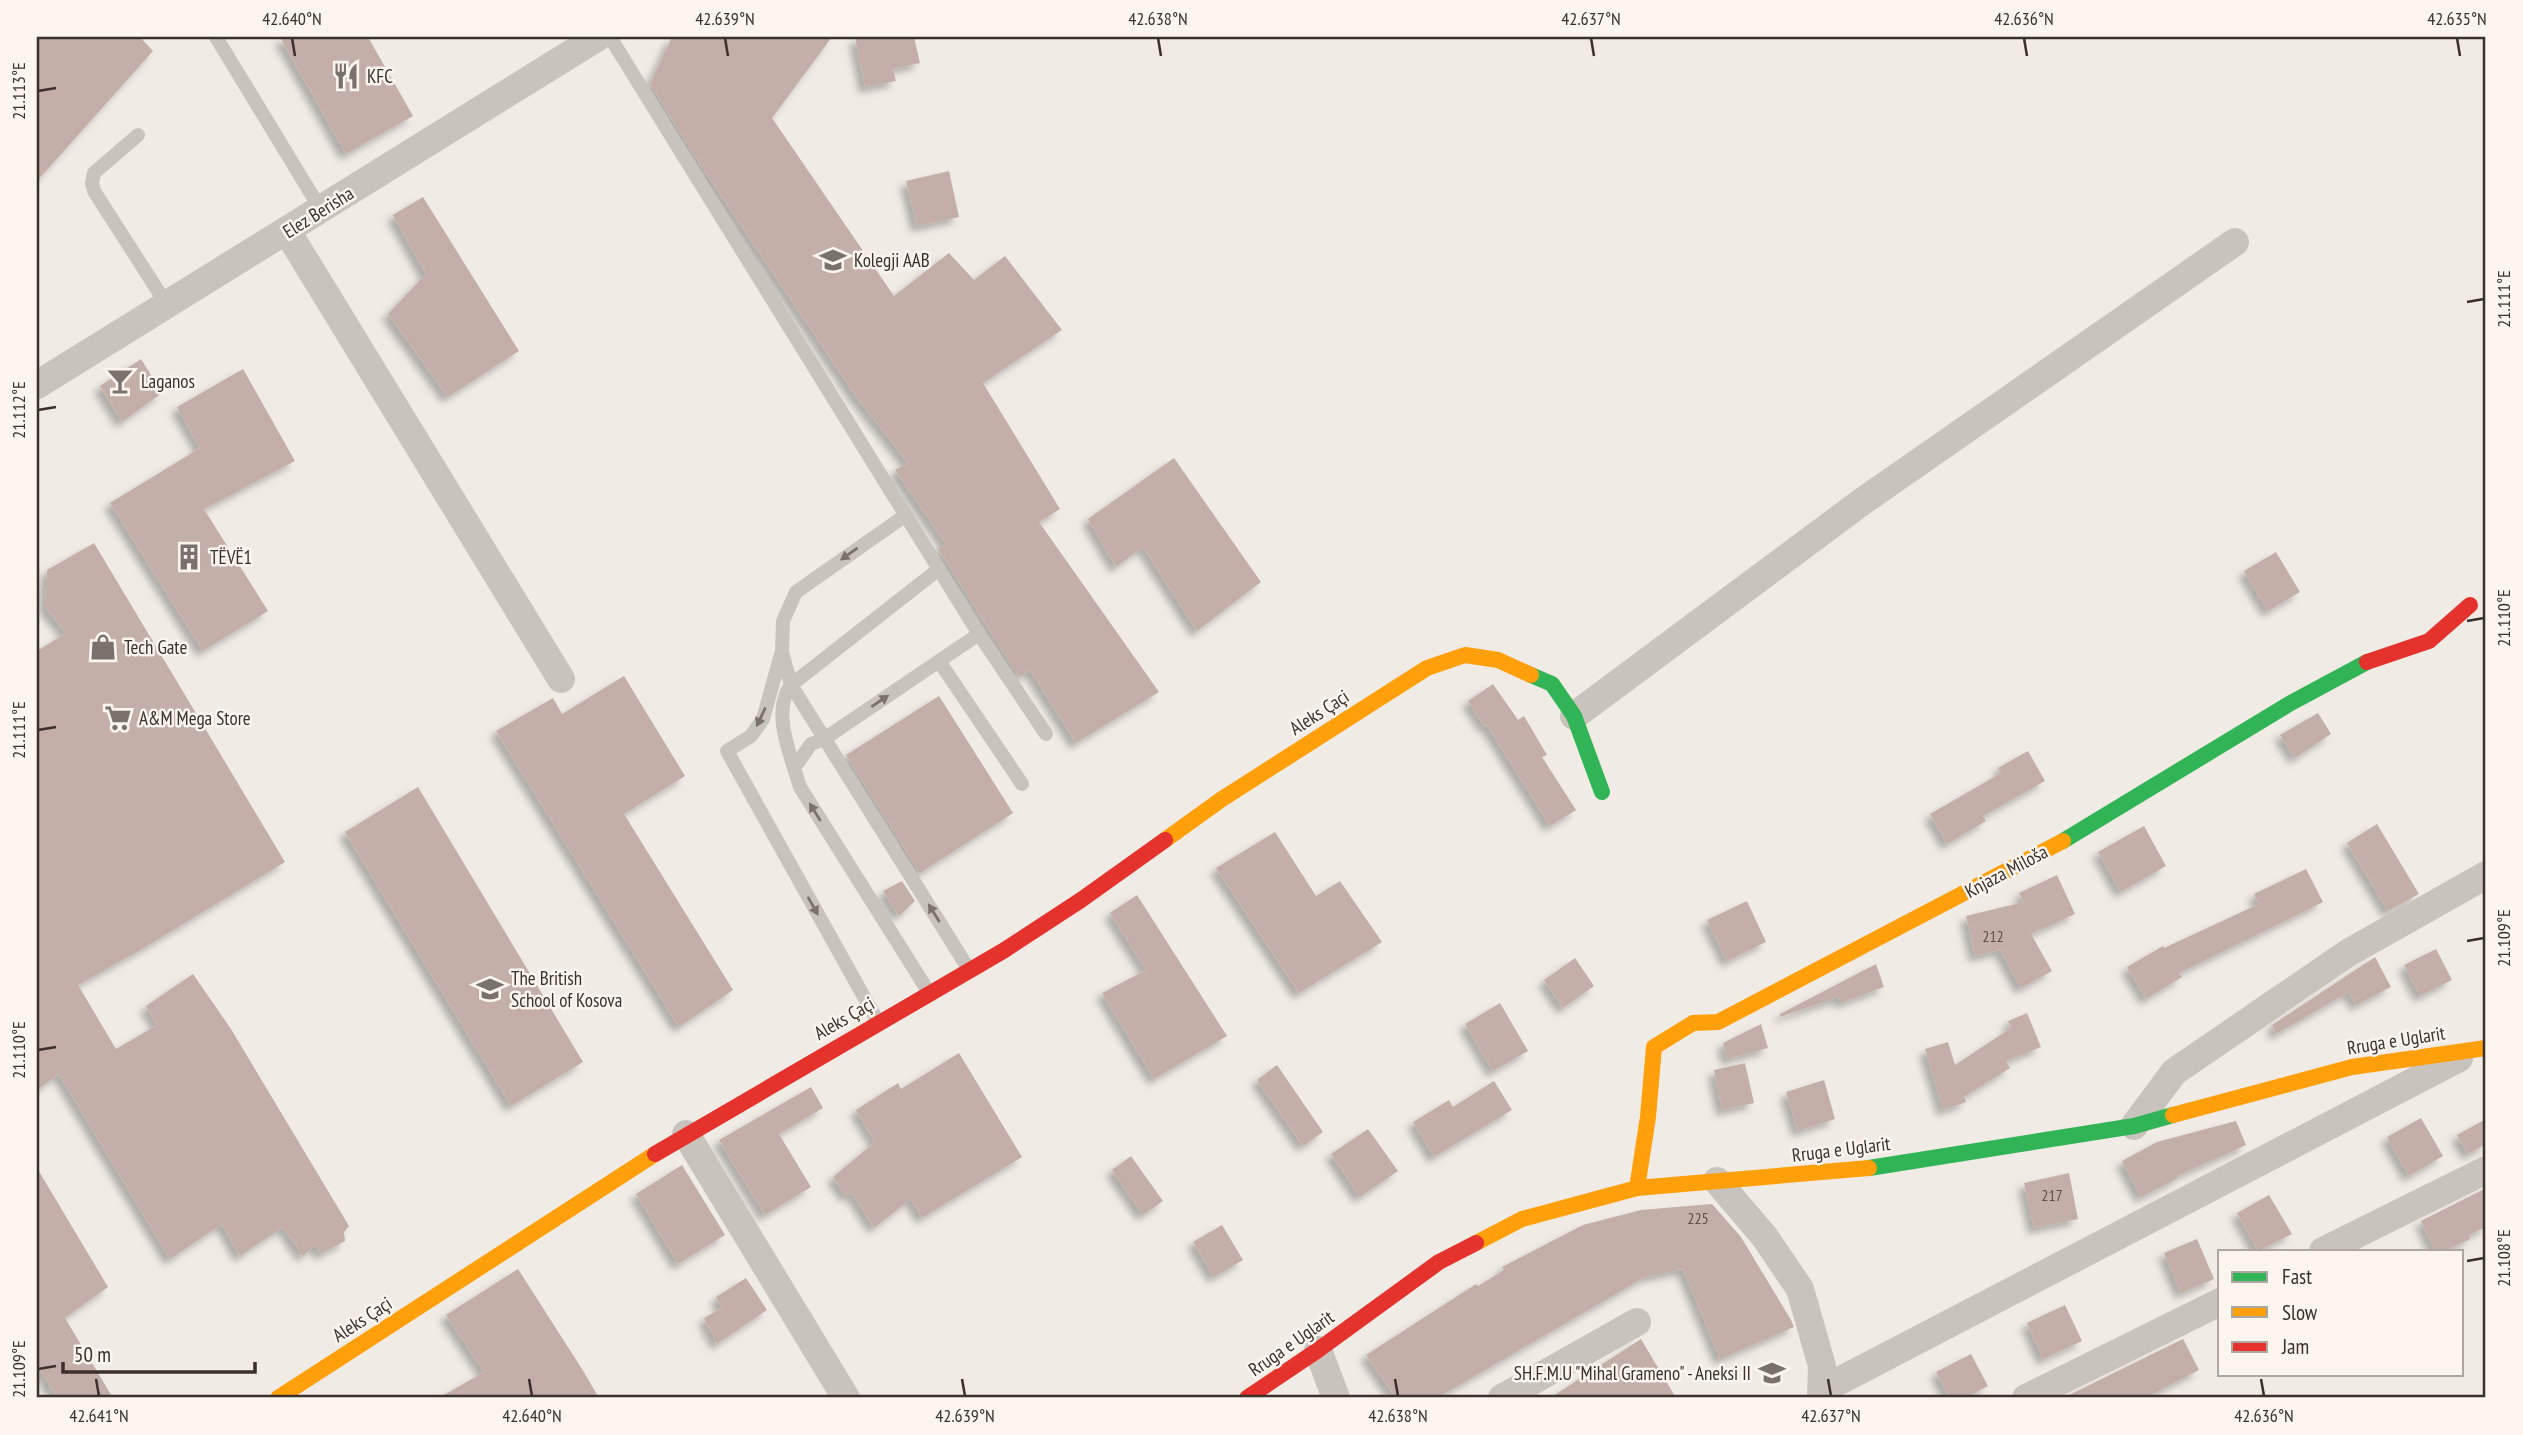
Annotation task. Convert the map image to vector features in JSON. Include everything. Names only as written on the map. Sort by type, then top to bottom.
[{"type":"street","name":"Elez Berisha","points":[[37,385],[288,232],[598,37]]},
{"type":"street","points":[[288,232],[561,679]]},
{"type":"street","points":[[1574,716],[1863,500],[2235,242]]},
{"type":"street","name":"Knjaza Miloša","points":[[1637,1188],[1648,1117],[1654,1047],[1693,1023],[1718,1022],[2072,836],[2289,704],[2369,660],[2429,641],[2470,605]]},
{"type":"street","name":"Aleks Çaçi","points":[[278,1398],[686,1134],[970,971],[1081,900],[1222,799],[1427,668],[1465,655],[1498,660],[1552,684],[1574,716],[1602,792]]},
{"type":"street","points":[[2134,1126],[2174,1072],[2348,953],[2486,875]]},
{"type":"street","points":[[1717,1181],[1764,1236],[1800,1289],[1822,1366],[1821,1394],[2482,1048]]},
{"type":"street","name":"Rruga e Uglarit","points":[[1247,1398],[1439,1262],[1522,1219],[1637,1188],[1846,1172],[2134,1126],[2352,1067],[2482,1048]]},
{"type":"street","points":[[686,1134],[846,1398]]},
{"type":"street","points":[[2325,1250],[2486,1171]]},
{"type":"street","points":[[2026,1398],[2218,1303]]},
{"type":"street","points":[[1502,1398],[1637,1322]]},
{"type":"street","points":[[1318,1350],[1336,1398]]},
{"type":"lane","points":[[216,37],[321,210]]},
{"type":"lane","points":[[610,37],[979,634],[1046,734]]},
{"type":"lane","points":[[138,135],[94,173],[93,187],[167,305]]},
{"type":"lane","points":[[879,1023],[727,751],[751,736],[763,719],[782,652],[783,621],[796,592],[905,515]]},
{"type":"lane","points":[[929,994],[800,787],[786,743],[783,717],[784,694],[791,685],[939,569]]},
{"type":"lane","points":[[794,768],[811,744],[824,739],[979,634]]},
{"type":"lane","points":[[782,652],[791,685],[970,971]]},
{"type":"lane","points":[[939,661],[1022,784]]},
{"type":"building","points":[[37,37],[140,37],[153,51],[37,181]]},
{"type":"building","name":"KFC","points":[[280,37],[368,37],[413,116],[346,154]]},
{"type":"building","points":[[672,37],[832,37],[772,118],[894,296],[949,253],[974,280],[1005,256],[1062,330],[983,383],[1060,509],[1039,522],[1159,692],[1076,743],[1030,670],[1019,677],[938,549],[946,544],[895,470],[908,463],[855,395],[701,166],[650,84]]},
{"type":"building","points":[[855,37],[914,37],[920,63],[893,69],[896,81],[865,87]]},
{"type":"building","points":[[949,171],[959,217],[917,226],[906,181]]},
{"type":"building","points":[[423,197],[519,351],[448,397],[388,314],[426,274],[393,215]]},
{"type":"building","points":[[141,359],[162,393],[122,422],[100,386]]},
{"type":"building","points":[[243,369],[295,461],[204,509],[268,611],[203,651],[110,503],[200,448],[177,407]]},
{"type":"building","points":[[1174,458],[1261,582],[1197,631],[1143,547],[1116,567],[1088,519]]},
{"type":"building","points":[[94,543],[285,862],[78,985],[116,1049],[157,1025],[146,1006],[193,974],[231,1029],[349,1226],[344,1232],[345,1241],[321,1254],[315,1245],[303,1256],[283,1227],[240,1256],[222,1224],[170,1259],[59,1074],[37,1090],[37,651],[66,633],[45,607],[47,570]]},
{"type":"building","points":[[2276,552],[2300,592],[2268,611],[2244,571]]},
{"type":"building","points":[[624,676],[685,776],[624,814],[733,990],[679,1027],[496,731],[553,698],[562,714]]},
{"type":"building","points":[[1493,684],[1518,720],[1524,716],[1547,755],[1542,757],[1576,810],[1550,826],[1487,725],[1485,727],[1468,701]]},
{"type":"building","points":[[939,696],[1013,813],[920,873],[846,755]]},
{"type":"building","points":[[2318,713],[2331,734],[2295,758],[2280,735]]},
{"type":"building","points":[[2028,751],[2045,781],[1983,816],[1986,821],[1947,844],[1930,814],[2001,773],[1998,768]]},
{"type":"building","points":[[418,787],[583,1062],[511,1106],[345,832]]},
{"type":"building","points":[[2377,824],[2419,894],[2388,911],[2347,843]]},
{"type":"building","points":[[2144,826],[2166,866],[2121,892],[2098,852]]},
{"type":"building","points":[[1275,832],[1316,896],[1340,881],[1382,942],[1299,993],[1216,868]]},
{"type":"building","points":[[2306,869],[2323,902],[2179,973],[2182,977],[2146,999],[2127,967],[2163,946],[2164,948],[2259,904],[2254,894]]},
{"type":"building","points":[[2057,875],[2075,914],[2031,934],[2052,971],[2021,988],[2000,950],[1975,956],[1966,916],[2024,902],[2019,893]]},
{"type":"building","points":[[902,881],[915,901],[899,916],[883,891]]},
{"type":"building","points":[[1137,895],[1227,1036],[1154,1079],[1102,993],[1146,970],[1110,913]]},
{"type":"building","points":[[1747,901],[1766,942],[1727,961],[1707,920]]},
{"type":"building","points":[[2436,949],[2452,980],[2420,996],[2404,965]]},
{"type":"building","points":[[2375,957],[2391,987],[2356,1005],[2349,992],[2276,1034],[2272,1025]]},
{"type":"building","points":[[1575,958],[1594,986],[1563,1008],[1544,980]]},
{"type":"building","points":[[1876,964],[1884,987],[1841,1003],[1839,997],[1780,1017],[1780,1014]]},
{"type":"building","points":[[1500,1003],[1528,1051],[1493,1071],[1465,1024]]},
{"type":"building","points":[[2027,1013],[2041,1047],[2006,1061],[2010,1068],[1964,1097],[1966,1102],[1943,1110],[1925,1049],[1948,1042],[1955,1065],[2011,1028],[2008,1021]]},
{"type":"building","points":[[1761,1024],[1768,1048],[1727,1059],[1723,1043]]},
{"type":"building","points":[[959,1053],[1022,1157],[922,1218],[911,1199],[874,1228],[852,1193],[846,1196],[833,1177],[875,1142],[856,1110],[898,1083],[901,1089]]},
{"type":"building","points":[[1745,1063],[1754,1103],[1722,1110],[1714,1070]]},
{"type":"building","points":[[1277,1065],[1323,1132],[1303,1146],[1257,1080]]},
{"type":"building","points":[[1824,1080],[1835,1119],[1798,1131],[1786,1092]]},
{"type":"building","points":[[1494,1081],[1512,1110],[1434,1157],[1413,1122],[1449,1100],[1453,1107]]},
{"type":"building","points":[[811,1087],[823,1108],[779,1134],[811,1187],[765,1215],[719,1140]]},
{"type":"building","points":[[2421,1118],[2443,1156],[2409,1176],[2387,1137]]},
{"type":"building","points":[[2486,1119],[2486,1144],[2468,1154],[2457,1135]]},
{"type":"building","points":[[2236,1121],[2246,1145],[2177,1176],[2178,1178],[2141,1197],[2122,1161],[2157,1142]]},
{"type":"building","points":[[1368,1129],[1398,1171],[1360,1197],[1331,1154]]},
{"type":"building","points":[[1131,1156],[1163,1201],[1143,1215],[1112,1170]]},
{"type":"building","points":[[682,1165],[725,1235],[678,1264],[636,1194]]},
{"type":"building","points":[[37,1168],[108,1287],[65,1318],[113,1398],[57,1398],[37,1365]]},
{"type":"building","points":[[2069,1173],[2078,1219],[2034,1228],[2024,1183]]},
{"type":"building","points":[[2486,1188],[2486,1227],[2469,1235],[2470,1239],[2447,1250],[2435,1250],[2421,1221]]},
{"type":"building","points":[[2269,1195],[2292,1234],[2257,1250],[2237,1213]]},
{"type":"building","points":[[1712,1204],[1741,1237],[1794,1327],[1720,1359],[1683,1269],[1645,1277],[1437,1398],[1396,1398],[1366,1355],[1476,1284],[1478,1286],[1504,1270],[1502,1267],[1583,1225],[1641,1210]]},
{"type":"building","points":[[1222,1225],[1243,1260],[1214,1277],[1193,1242]]},
{"type":"building","points":[[2197,1239],[2214,1279],[2181,1293],[2164,1253]]},
{"type":"building","points":[[518,1269],[599,1398],[439,1398],[484,1372],[446,1315]]},
{"type":"building","points":[[746,1278],[767,1310],[717,1344],[704,1318],[722,1308],[716,1297]]},
{"type":"building","points":[[2065,1305],[2082,1341],[2043,1359],[2027,1323]]},
{"type":"building","points":[[1641,1339],[1676,1398],[1550,1398]]},
{"type":"building","points":[[2183,1339],[2199,1370],[2145,1398],[2063,1398]]},
{"type":"building","points":[[1971,1354],[1988,1386],[1965,1398],[1950,1398],[1936,1372]]},
{"type":"traffic: fast","points":[[2063,841],[2289,704],[2367,662]]},
{"type":"traffic: fast","points":[[1531,675],[1552,684],[1574,716],[1602,792]]},
{"type":"traffic: fast","points":[[1869,1168],[2134,1126],[2173,1115]]},
{"type":"traffic: slow","points":[[1165,840],[1222,799],[1427,668],[1465,655],[1498,660],[1531,675]]},
{"type":"traffic: slow","points":[[1637,1188],[1648,1117],[1654,1047],[1693,1023],[1718,1022],[2063,841]]},
{"type":"traffic: slow","points":[[2173,1115],[2352,1067],[2486,1048]]},
{"type":"traffic: slow","points":[[278,1398],[655,1154]]},
{"type":"traffic: slow","points":[[1476,1243],[1522,1219],[1637,1188],[1869,1168]]},
{"type":"traffic: jam","points":[[2367,662],[2429,641],[2470,605]]},
{"type":"traffic: jam","points":[[655,1154],[1003,951],[1165,840]]},
{"type":"traffic: jam","points":[[1247,1398],[1439,1262],[1476,1243]]},
{"type":"place","name":"KFC","points":[[346,76]]},
{"type":"place","name":"Kolegji AAB","points":[[833,260]]},
{"type":"place","name":"Laganos","points":[[120,381]]},
{"type":"place","name":"TËVË1","points":[[189,557]]},
{"type":"place","name":"Tech Gate","points":[[103,647]]},
{"type":"place","name":"A&M Mega Store","points":[[118,718]]},
{"type":"place","name":"The British School of Kosova","points":[[490,989]]},
{"type":"place","name":"SH.F.M.U \"Mihal Grameno\" - Aneksi II","points":[[1772,1373]]}]
